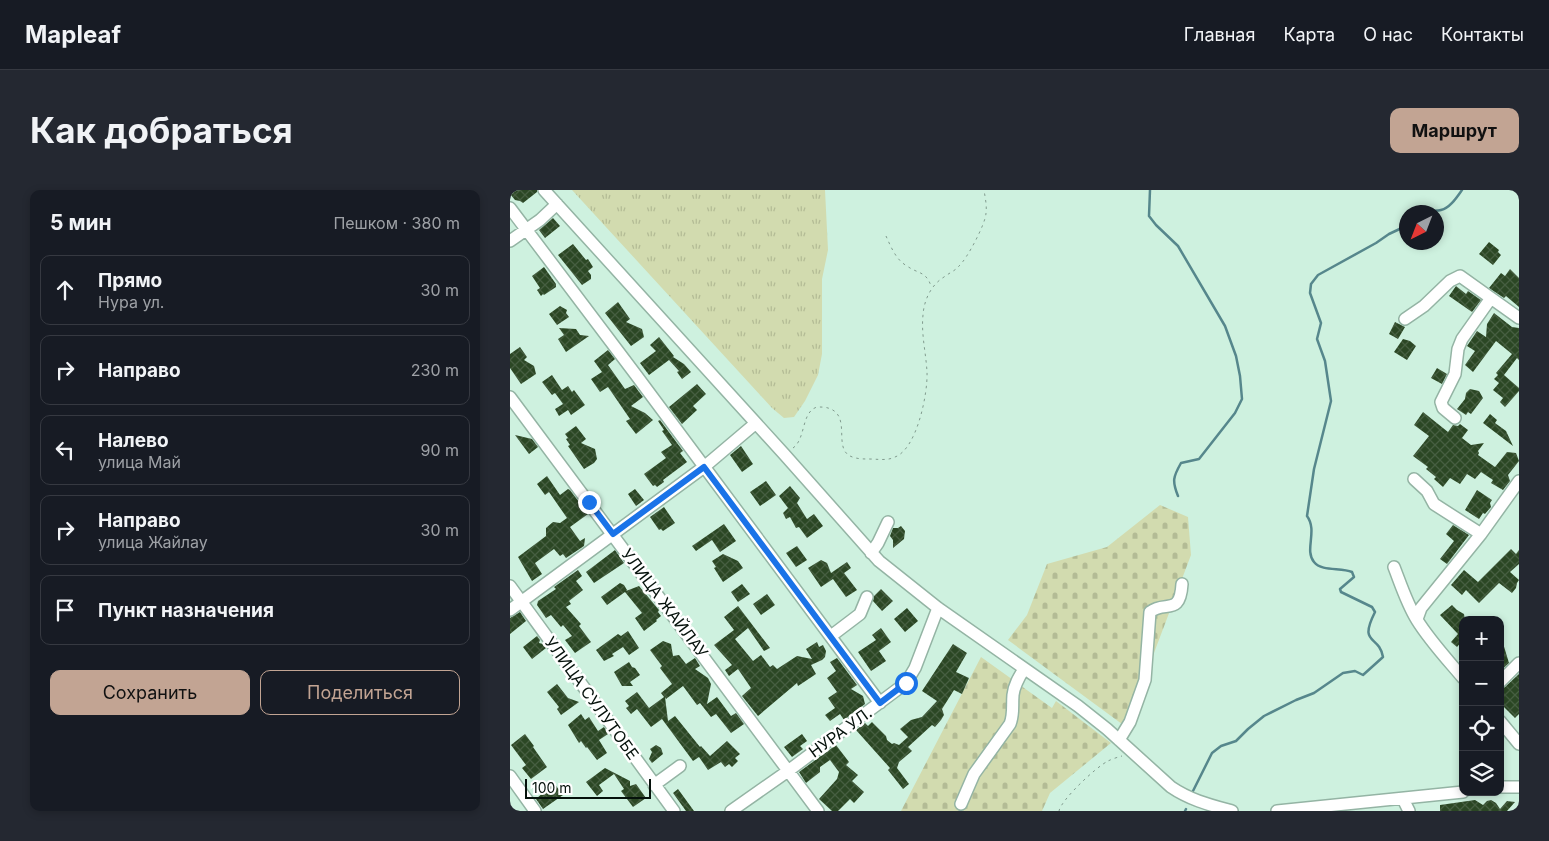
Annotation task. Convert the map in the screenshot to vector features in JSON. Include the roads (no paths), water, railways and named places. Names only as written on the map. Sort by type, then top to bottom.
[{"type":"street","points":[[544,190],[784,454],[871,553],[902,582],[1078,706],[1180,793],[1200,802],[1232,811]]},
{"type":"street","points":[[510,241],[557,204]]},
{"type":"street","points":[[510,208],[880,703]]},
{"type":"street","points":[[1405,319],[1424,306],[1456,276],[1463,277],[1519,318]]},
{"type":"street","points":[[1455,418],[1443,408],[1441,402],[1455,374],[1458,349],[1462,339],[1491,298]]},
{"type":"street","name":"УЛИЦА ЖАЙЛАУ","points":[[510,397],[818,811]]},
{"type":"street","points":[[510,610],[704,467],[756,423]]},
{"type":"street","points":[[1414,479],[1427,491],[1434,504],[1481,534]]},
{"type":"street","points":[[1417,619],[1421,608],[1481,534],[1519,481]]},
{"type":"street","points":[[871,553],[888,522]]},
{"type":"street","points":[[1394,567],[1403,592],[1417,619],[1459,673]]},
{"type":"street","points":[[1119,740],[1130,722],[1145,680],[1150,612],[1176,604],[1180,596],[1182,584]]},
{"type":"street","name":"УЛИЦА СУЛУТОБЕ","points":[[510,586],[674,811]]},
{"type":"street","points":[[831,636],[860,614],[867,597]]},
{"type":"street","name":"НУРА УЛ.","points":[[732,811],[906,683],[915,668],[938,608]]},
{"type":"street","points":[[1504,678],[1519,662]]},
{"type":"street","points":[[961,804],[974,774],[1010,724],[1014,715],[1013,694],[1017,679],[1024,669]]},
{"type":"street","points":[[1504,726],[1519,744]]},
{"type":"street","points":[[654,785],[680,766]]},
{"type":"street","points":[[510,776],[535,811]]},
{"type":"street","points":[[1504,787],[1519,787]]},
{"type":"street","points":[[1277,811],[1459,792]]},
{"type":"street","points":[[1403,798],[1409,811]]},
{"type":"waterway","points":[[1150,190],[1149,216],[1178,246],[1225,326],[1236,356],[1240,376],[1242,399],[1235,413],[1199,459],[1181,463],[1178,468],[1174,483],[1178,496]]},
{"type":"waterway","points":[[1444,209],[1453,202],[1462,190]]},
{"type":"waterway","points":[[1191,795],[1212,753],[1221,746],[1236,741],[1264,716],[1314,693],[1343,673],[1355,671],[1363,675],[1383,657],[1378,645],[1369,635],[1370,623],[1375,612],[1372,607],[1341,592],[1340,589],[1354,577],[1352,572],[1322,567],[1317,565],[1311,557],[1311,528],[1307,516],[1314,469],[1331,401],[1325,361],[1317,339],[1321,323],[1310,293],[1311,284],[1318,275],[1399,229]]}]
